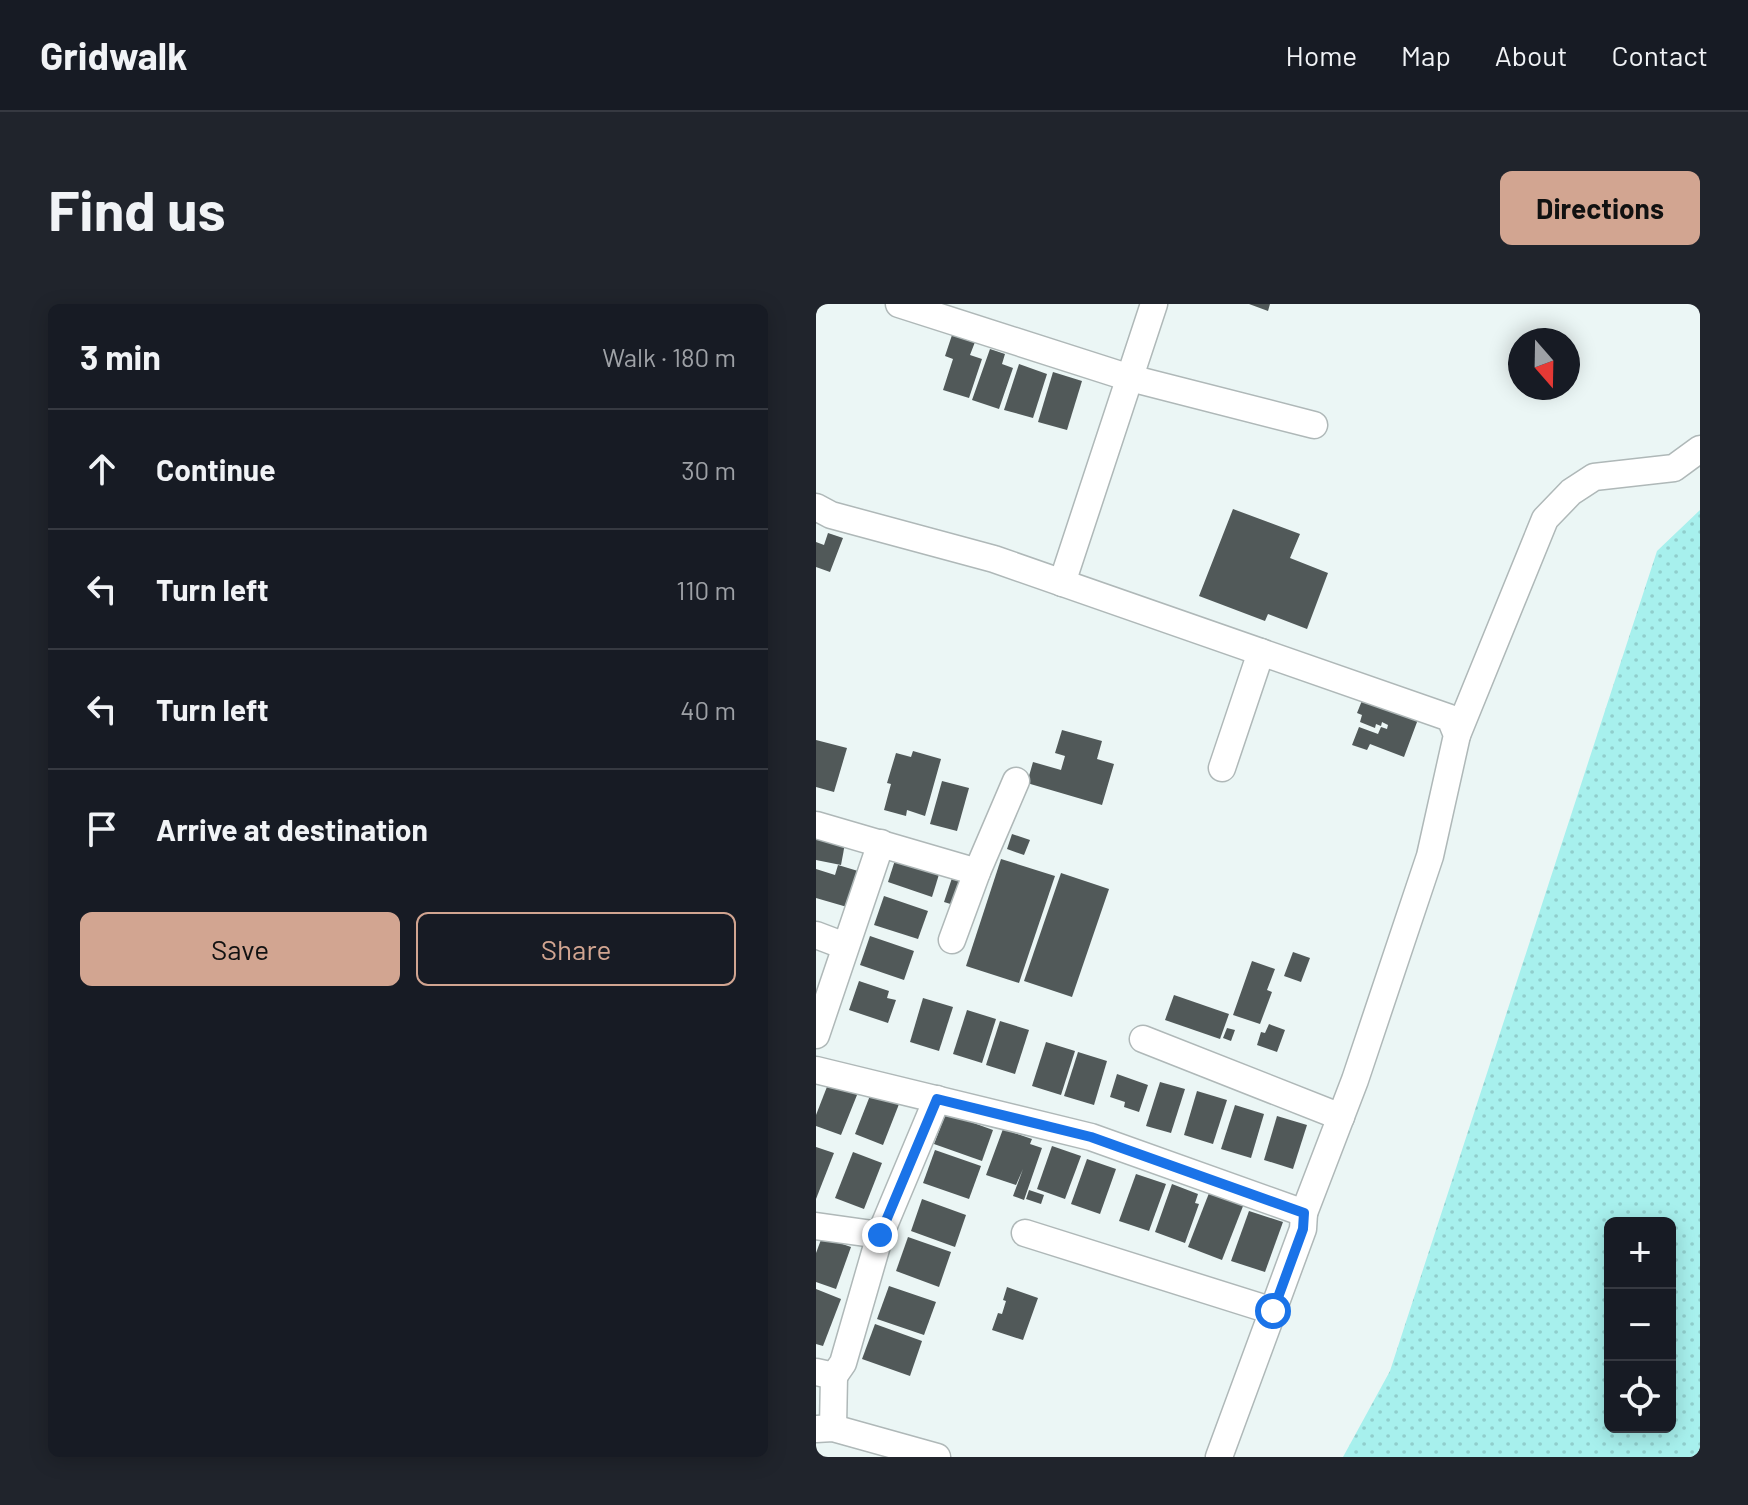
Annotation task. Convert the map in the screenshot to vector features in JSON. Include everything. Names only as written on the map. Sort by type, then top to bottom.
[{"type":"street","points":[[899,304],[1130,378],[1314,425]]},
{"type":"street","points":[[1062,583],[1154,304]]},
{"type":"street","points":[[1219,1457],[1303,1229],[1304,1213],[1355,1080],[1430,856],[1457,735],[1545,519],[1571,492],[1594,477],[1674,468],[1700,449]]},
{"type":"street","points":[[816,507],[831,515],[994,559],[1450,718],[1457,735]]},
{"type":"street","points":[[1222,768],[1261,652]]},
{"type":"street","points":[[952,940],[1016,781]]},
{"type":"street","points":[[816,825],[977,872]]},
{"type":"street","points":[[816,1035],[881,843]]},
{"type":"street","points":[[816,935],[845,946]]},
{"type":"street","points":[[1143,1039],[1341,1117]]},
{"type":"street","points":[[816,1070],[1091,1137],[1304,1213]]},
{"type":"street","points":[[937,1099],[880,1235],[843,1363],[825,1374],[825,1428],[937,1457]]},
{"type":"street","points":[[816,1226],[880,1235]]},
{"type":"street","points":[[1025,1233],[1273,1311]]},
{"type":"shaded area","points":[[1700,510],[1700,1457],[1343,1457],[1390,1371],[1657,551]]},
{"type":"building","points":[[1249,304],[1270,304],[1268,311]]},
{"type":"building","points":[[952,335],[975,342],[970,355],[982,359],[969,398],[943,390],[953,359],[945,356]]},
{"type":"building","points":[[990,349],[1005,354],[1002,364],[1013,368],[999,409],[972,400]]},
{"type":"building","points":[[1019,364],[1047,374],[1033,418],[1004,410]]},
{"type":"building","points":[[1053,372],[1082,381],[1067,430],[1038,422]]},
{"type":"building","points":[[1233,509],[1300,534],[1290,558],[1328,573],[1307,629],[1268,614],[1265,621],[1199,596]]},
{"type":"building","points":[[828,533],[843,538],[830,572],[816,567],[816,542],[824,545]]},
{"type":"building","points":[[1365,693],[1420,714],[1404,757],[1370,744],[1367,750],[1352,745],[1359,727],[1378,734],[1381,727],[1387,729],[1388,725],[1382,722],[1375,728],[1360,722],[1362,715],[1357,713]]},
{"type":"building","points":[[1062,730],[1102,741],[1097,759],[1114,764],[1102,805],[1027,783],[1033,762],[1061,770],[1065,756],[1055,753]]},
{"type":"building","points":[[816,740],[847,748],[834,792],[816,787]]},
{"type":"building","points":[[913,751],[941,759],[925,816],[907,810],[906,816],[884,810],[891,784],[887,783],[896,753],[911,757]]},
{"type":"building","points":[[942,781],[969,788],[957,831],[930,824]]},
{"type":"building","points":[[816,832],[846,838],[841,865],[816,860]]},
{"type":"building","points":[[1012,834],[1030,840],[1024,855],[1007,849]]},
{"type":"building","points":[[897,854],[941,868],[932,897],[888,882]]},
{"type":"building","points":[[1001,859],[1055,876],[1019,983],[966,966]]},
{"type":"building","points":[[838,865],[858,871],[847,907],[816,898],[816,869],[835,875]]},
{"type":"building","points":[[1061,873],[1109,889],[1072,997],[1024,981]]},
{"type":"building","points":[[952,878],[965,881],[957,906],[944,902]]},
{"type":"building","points":[[884,896],[928,911],[918,939],[874,925]]},
{"type":"building","points":[[870,936],[914,951],[904,980],[860,965]]},
{"type":"building","points":[[1293,952],[1310,958],[1301,982],[1284,976]]},
{"type":"building","points":[[1252,961],[1275,969],[1267,990],[1272,992],[1260,1024],[1233,1015]]},
{"type":"building","points":[[859,981],[889,991],[887,998],[896,1000],[888,1023],[849,1010]]},
{"type":"building","points":[[1174,995],[1229,1014],[1220,1039],[1165,1020]]},
{"type":"building","points":[[923,998],[953,1007],[939,1051],[910,1042]]},
{"type":"building","points":[[967,1010],[996,1019],[982,1063],[953,1054]]},
{"type":"building","points":[[1000,1021],[1029,1030],[1015,1074],[986,1065]]},
{"type":"building","points":[[1269,1024],[1285,1030],[1277,1052],[1257,1045],[1261,1032],[1265,1033]]},
{"type":"building","points":[[1227,1028],[1235,1030],[1231,1041],[1223,1038]]},
{"type":"building","points":[[1046,1042],[1075,1051],[1061,1095],[1032,1086]]},
{"type":"building","points":[[1078,1052],[1107,1061],[1094,1105],[1064,1096]]},
{"type":"building","points":[[1117,1074],[1148,1085],[1139,1112],[1124,1107],[1125,1102],[1110,1097]]},
{"type":"building","points":[[830,1079],[859,1090],[841,1135],[816,1126],[816,1115]]},
{"type":"building","points":[[1160,1082],[1185,1089],[1171,1133],[1146,1126]]},
{"type":"building","points":[[873,1088],[901,1099],[883,1145],[855,1134]]},
{"type":"building","points":[[1197,1091],[1227,1100],[1213,1144],[1184,1135]]},
{"type":"building","points":[[1235,1105],[1264,1114],[1251,1158],[1221,1149]]},
{"type":"building","points":[[946,1113],[993,1130],[982,1161],[934,1144]]},
{"type":"building","points":[[1277,1116],[1307,1125],[1293,1169],[1264,1160]]},
{"type":"building","points":[[1003,1129],[1032,1139],[1030,1144],[1042,1148],[1024,1200],[1013,1196],[1023,1169],[1016,1185],[986,1175]]},
{"type":"building","points":[[1052,1146],[1081,1156],[1065,1199],[1037,1189]]},
{"type":"building","points":[[816,1147],[834,1153],[816,1199]]},
{"type":"building","points":[[935,1150],[981,1166],[969,1199],[923,1183]]},
{"type":"building","points":[[853,1152],[882,1163],[864,1209],[835,1198]]},
{"type":"building","points":[[1087,1159],[1116,1169],[1100,1214],[1071,1204]]},
{"type":"building","points":[[1136,1174],[1166,1184],[1149,1231],[1119,1221]]},
{"type":"building","points":[[1172,1184],[1198,1194],[1195,1203],[1199,1204],[1185,1243],[1155,1232]]},
{"type":"building","points":[[1211,1188],[1245,1201],[1222,1260],[1188,1247]]},
{"type":"building","points":[[1029,1190],[1044,1195],[1041,1204],[1026,1199]]},
{"type":"building","points":[[922,1199],[966,1215],[955,1247],[911,1231]]},
{"type":"building","points":[[1249,1211],[1283,1222],[1265,1272],[1231,1261]]},
{"type":"building","points":[[822,1237],[851,1247],[836,1289],[816,1282],[816,1253]]},
{"type":"building","points":[[908,1237],[951,1252],[939,1287],[896,1271]]},
{"type":"building","points":[[889,1286],[936,1302],[924,1335],[877,1319]]},
{"type":"building","points":[[1007,1287],[1038,1298],[1023,1340],[992,1330],[998,1313],[1002,1314]]},
{"type":"building","points":[[816,1289],[841,1299],[823,1346],[816,1344]]},
{"type":"building","points":[[875,1324],[922,1341],[910,1376],[862,1359]]},
{"type":"route","points":[[880,1235],[937,1099],[1091,1137],[1304,1213],[1303,1229],[1273,1311]]}]
